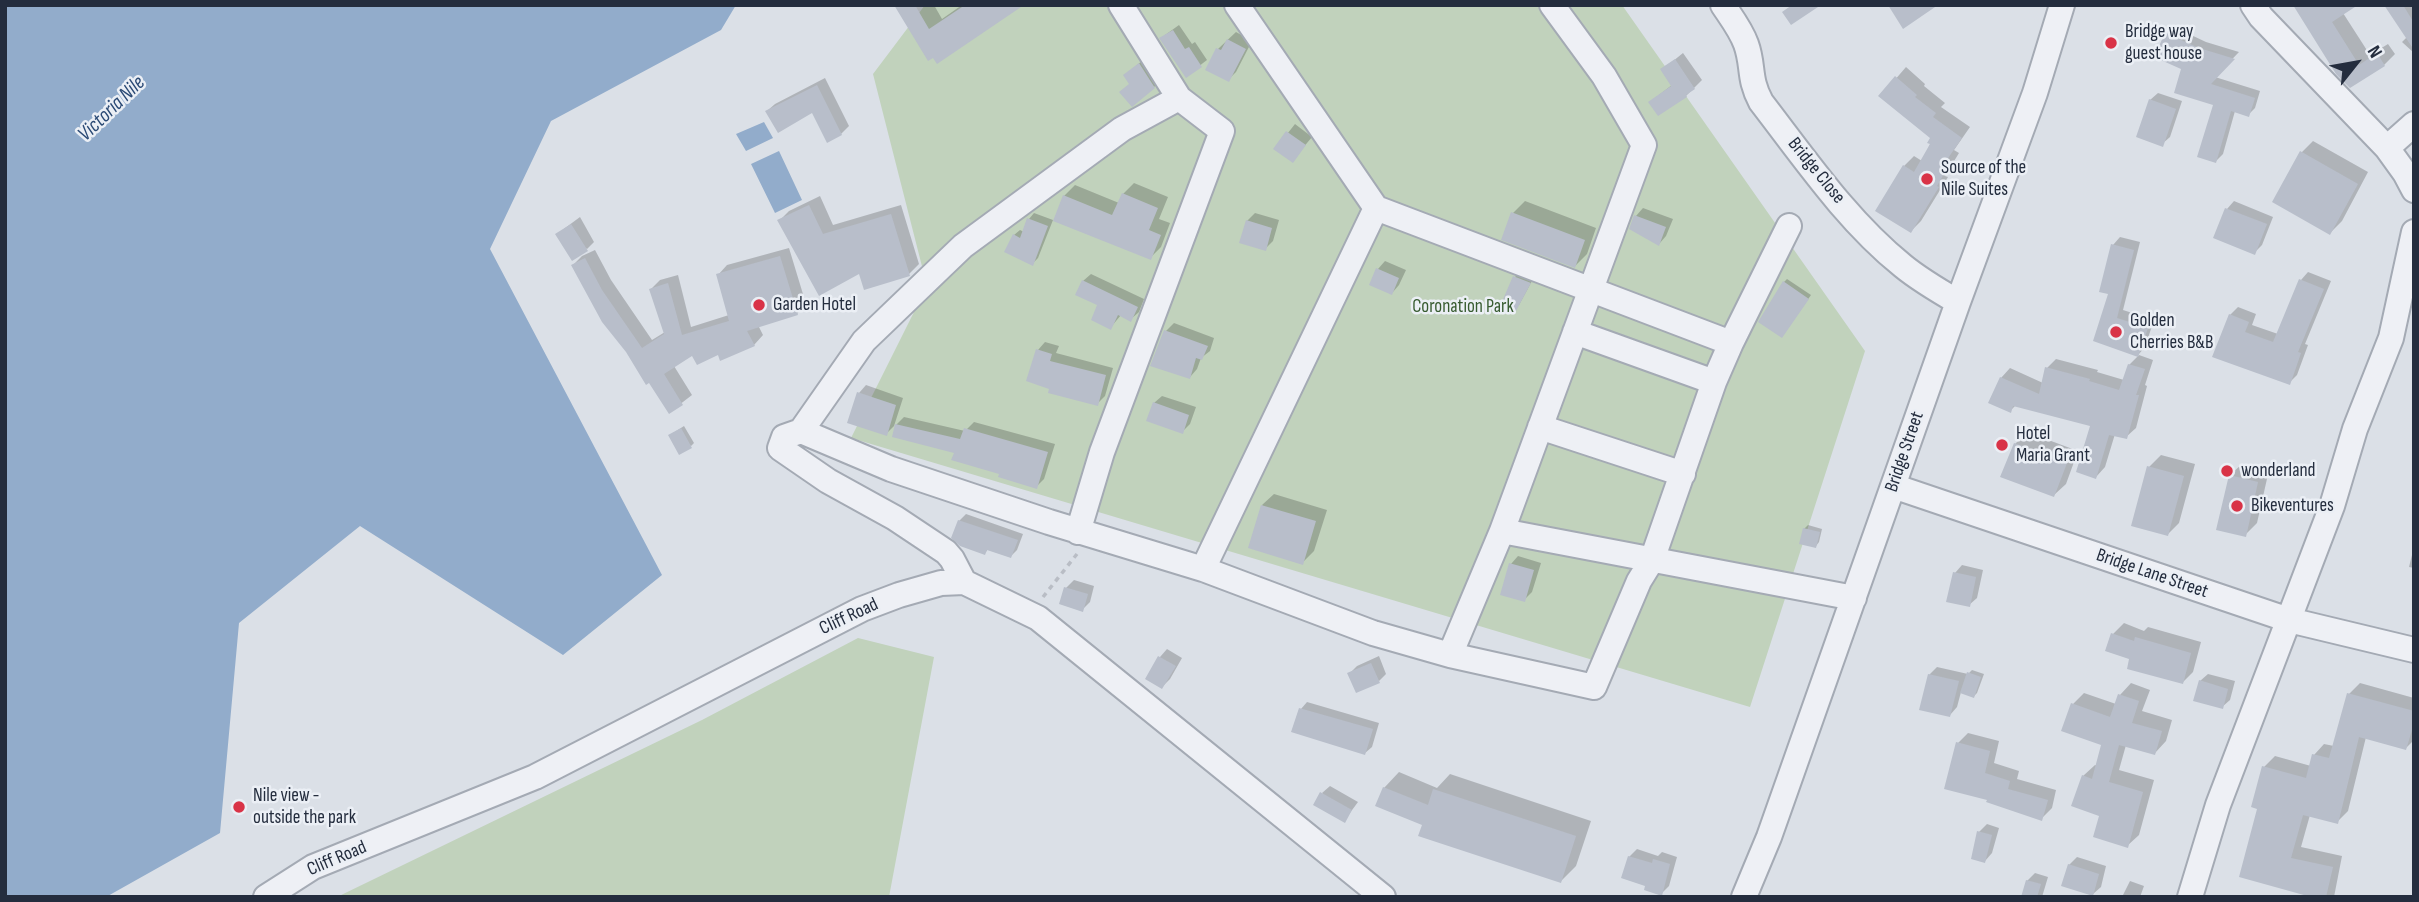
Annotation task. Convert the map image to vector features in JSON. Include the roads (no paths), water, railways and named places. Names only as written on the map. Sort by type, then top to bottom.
[{"type":"street","points":[[1085,534],[1102,452],[1222,131],[1180,97],[1121,5]]},
{"type":"street","points":[[1237,5],[1376,208],[1731,343]]},
{"type":"street","points":[[1450,655],[1502,531],[1644,145],[1604,76],[1552,5]]},
{"type":"street","name":"Bridge Close","points":[[1723,5],[1746,43],[1750,76],[1758,96],[1828,188],[1863,228],[1903,266],[1958,302]]},
{"type":"street","name":"Bridge Street","points":[[1744,897],[1769,837],[1958,302],[2035,93],[2062,5]]},
{"type":"street","points":[[2253,5],[2261,17],[2388,148],[2414,190]]},
{"type":"street","points":[[1180,97],[1122,129],[963,246],[864,341],[801,431],[784,437],[780,448],[828,481],[895,518],[946,552],[964,582],[1038,618],[1383,897]]},
{"type":"street","points":[[2388,148],[2414,124]]},
{"type":"street","points":[[1203,569],[1376,208]]},
{"type":"street","points":[[801,431],[891,469],[1085,534],[1203,569],[1373,632],[1450,655],[1594,687],[1639,581],[1652,560],[1714,382],[1789,226]]},
{"type":"street","points":[[2190,897],[2218,805],[2332,506],[2355,429],[2391,338],[2414,232]]},
{"type":"street","points":[[1575,331],[1714,382]]},
{"type":"street","points":[[1540,427],[1683,474]]},
{"type":"street","name":"Bridge Lane Street","points":[[1893,486],[2289,620],[2414,650]]},
{"type":"street","points":[[1502,531],[1854,598]]},
{"type":"street","name":"Cliff Road","points":[[266,897],[313,867],[535,777],[862,609],[899,594],[941,583],[964,582]]},
{"type":"water","name":"Victoria Nile","points":[[5,5],[736,5],[721,30],[551,121],[490,249],[662,575],[563,655],[360,526],[239,623],[220,833],[106,897],[5,897]]},
{"type":"water","points":[[764,122],[773,138],[746,151],[736,134]]},
{"type":"water","points":[[779,151],[802,200],[775,213],[751,164]]},
{"type":"place","name":"Bridge way guest house","points":[[2111,43]]},
{"type":"place","name":"Source of the Nile Suites","points":[[1927,179]]},
{"type":"place","name":"Garden Hotel","points":[[759,305]]},
{"type":"place","name":"Golden Cherries B&B","points":[[2116,332]]},
{"type":"place","name":"Hotel Maria Grant","points":[[2002,445]]},
{"type":"place","name":"wonderland","points":[[2227,471]]},
{"type":"place","name":"Bikeventures","points":[[2237,506]]},
{"type":"place","name":"Nile view - outside the park","points":[[239,807]]},
{"type":"park label","name":"Coronation Park","points":[[1463,307]]}]
